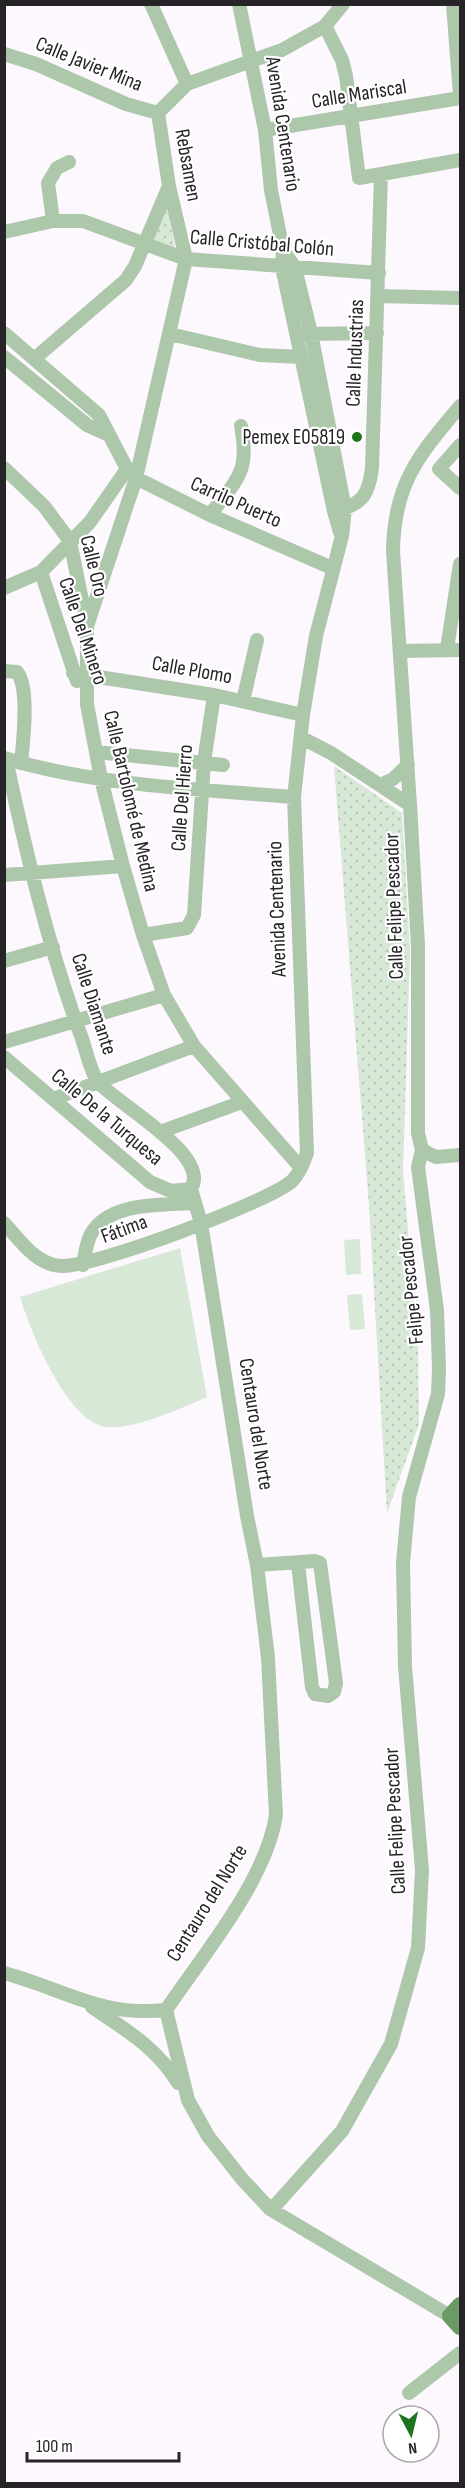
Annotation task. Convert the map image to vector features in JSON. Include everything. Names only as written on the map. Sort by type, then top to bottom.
[{"type":"street","points":[[151,4],[187,84]]},
{"type":"street","name":"Avenida Centenario","points":[[239,4],[265,130],[271,190],[283,250],[311,333],[321,416],[342,536],[332,567],[316,636],[303,715],[294,797],[308,1131],[307,1153],[301,1168]]},
{"type":"street","points":[[158,113],[187,84],[282,50],[324,26],[343,4]]},
{"type":"street","points":[[453,4],[460,96]]},
{"type":"street","points":[[324,26],[342,60],[359,178],[460,160]]},
{"type":"street","name":"Calle Javier Mina","points":[[4,54],[36,64],[126,104],[158,113]]},
{"type":"street","name":"Calle Mariscal","points":[[265,130],[351,117],[460,96]]},
{"type":"street","name":"Rebsamen","points":[[158,113],[169,186],[186,259]]},
{"type":"street","points":[[53,221],[48,183],[57,168],[69,162]]},
{"type":"street","name":"Calle Industrias","points":[[339,510],[363,500],[371,480],[381,174]]},
{"type":"street","points":[[34,359],[126,280],[169,186]]},
{"type":"street","name":"Calle Cristóbal Colón","points":[[4,232],[53,221],[91,223],[186,259],[379,273]]},
{"type":"street","name":"Calle Bartolomé de Medina","points":[[186,259],[170,334],[87,626],[80,674],[101,779],[123,866],[143,935],[164,994],[194,1046],[301,1168]]},
{"type":"street","name":"Avenida Centenario","points":[[288,268],[300,357],[321,416]]},
{"type":"street","points":[[378,296],[460,298]]},
{"type":"street","points":[[4,333],[99,415],[107,434],[131,473],[41,572],[4,588]]},
{"type":"street","points":[[296,334],[377,333]]},
{"type":"street","points":[[170,334],[260,355],[300,357]]},
{"type":"street","points":[[16,344],[5,357],[87,424],[107,434]]},
{"type":"street","points":[[50,393],[60,382]]},
{"type":"street","points":[[410,805],[393,522],[402,491],[419,454],[460,406]]},
{"type":"street","points":[[210,515],[243,467],[245,449],[241,426]]},
{"type":"street","points":[[460,445],[439,469],[460,488]]},
{"type":"street","name":"Calle Oro","points":[[4,468],[44,506],[70,541],[87,626]]},
{"type":"street","name":"Carrilo Puerto","points":[[131,473],[210,515],[332,567]]},
{"type":"street","points":[[400,651],[454,650],[460,564]]},
{"type":"street","name":"Calle Del Minero","points":[[41,572],[80,674]]},
{"type":"street","points":[[243,701],[257,640]]},
{"type":"street","points":[[4,671],[17,672],[22,681],[24,730],[21,763]]},
{"type":"street","name":"Calle Plomo","points":[[80,674],[214,695],[303,715]]},
{"type":"street","name":"Calle Del Hierro","points":[[143,935],[180,931],[191,924],[194,915],[204,762],[214,695]]},
{"type":"street","name":"Calle Felipe Pescador","points":[[302,738],[410,805],[418,946],[418,1133],[422,1150]]},
{"type":"street","points":[[96,752],[223,765]]},
{"type":"street","points":[[5,758],[51,771],[101,779],[294,797]]},
{"type":"street","name":"Calle Diamante","points":[[5,758],[10,800],[76,1022],[98,1082],[160,1132],[193,1169],[195,1183],[191,1189],[201,1223]]},
{"type":"street","points":[[380,785],[393,779],[408,765]]},
{"type":"street","points":[[4,875],[123,866]]},
{"type":"street","points":[[4,961],[53,947]]},
{"type":"street","points":[[4,1042],[164,994]]},
{"type":"street","points":[[53,1099],[194,1046]]},
{"type":"street","name":"Calle De la Turquesa","points":[[4,1057],[150,1182],[171,1191],[191,1189]]},
{"type":"street","points":[[160,1132],[242,1102]]},
{"type":"street","points":[[422,1150],[436,1157],[460,1155]]},
{"type":"street","name":"Felipe Pescador","points":[[422,1150],[418,1167],[437,1310],[440,1369],[438,1394],[430,1426]]},
{"type":"street","points":[[201,1223],[281,1189],[293,1180],[301,1168]]},
{"type":"street","points":[[83,1265],[92,1232],[106,1218],[143,1207],[195,1203]]},
{"type":"street","name":"Fátima","points":[[4,1223],[30,1252],[59,1267],[83,1265],[201,1223]]},
{"type":"street","name":"Centauro del Norte","points":[[166,2010],[254,1878],[273,1833],[276,1815],[268,1658],[258,1565],[247,1516],[201,1223]]},
{"type":"street","name":"Calle Felipe Pescador","points":[[272,2210],[342,2131],[390,2044],[417,1948],[422,1870],[405,1666],[402,1590],[410,1497],[430,1426]]},
{"type":"street","points":[[258,1565],[315,1561],[320,1563],[323,1570],[336,1683],[334,1692],[328,1696],[315,1694],[312,1687],[298,1563]]},
{"type":"street","points":[[4,1973],[86,2003],[128,2012],[166,2010],[188,2100]]},
{"type":"street","points":[[86,2003],[144,2042],[164,2061],[224,2158],[272,2210],[457,2316]]},
{"type":"street","points":[[409,2393],[460,2353]]},
{"type":"green space","points":[[167,206],[175,248],[148,238]]},
{"type":"green space","points":[[334,766],[402,813],[410,952],[403,1171],[418,1350],[419,1424],[387,1513],[369,1205]]},
{"type":"green space","points":[[360,1239],[361,1274],[346,1275],[344,1240]]},
{"type":"green space","points":[[180,1248],[207,1397],[139,1423],[112,1427],[101,1426],[87,1418],[62,1389],[32,1331],[20,1297]]},
{"type":"green space","points":[[362,1294],[365,1329],[350,1330],[347,1295]]},
{"type":"place","name":"Pemex E05819","points":[[357,437]]}]
